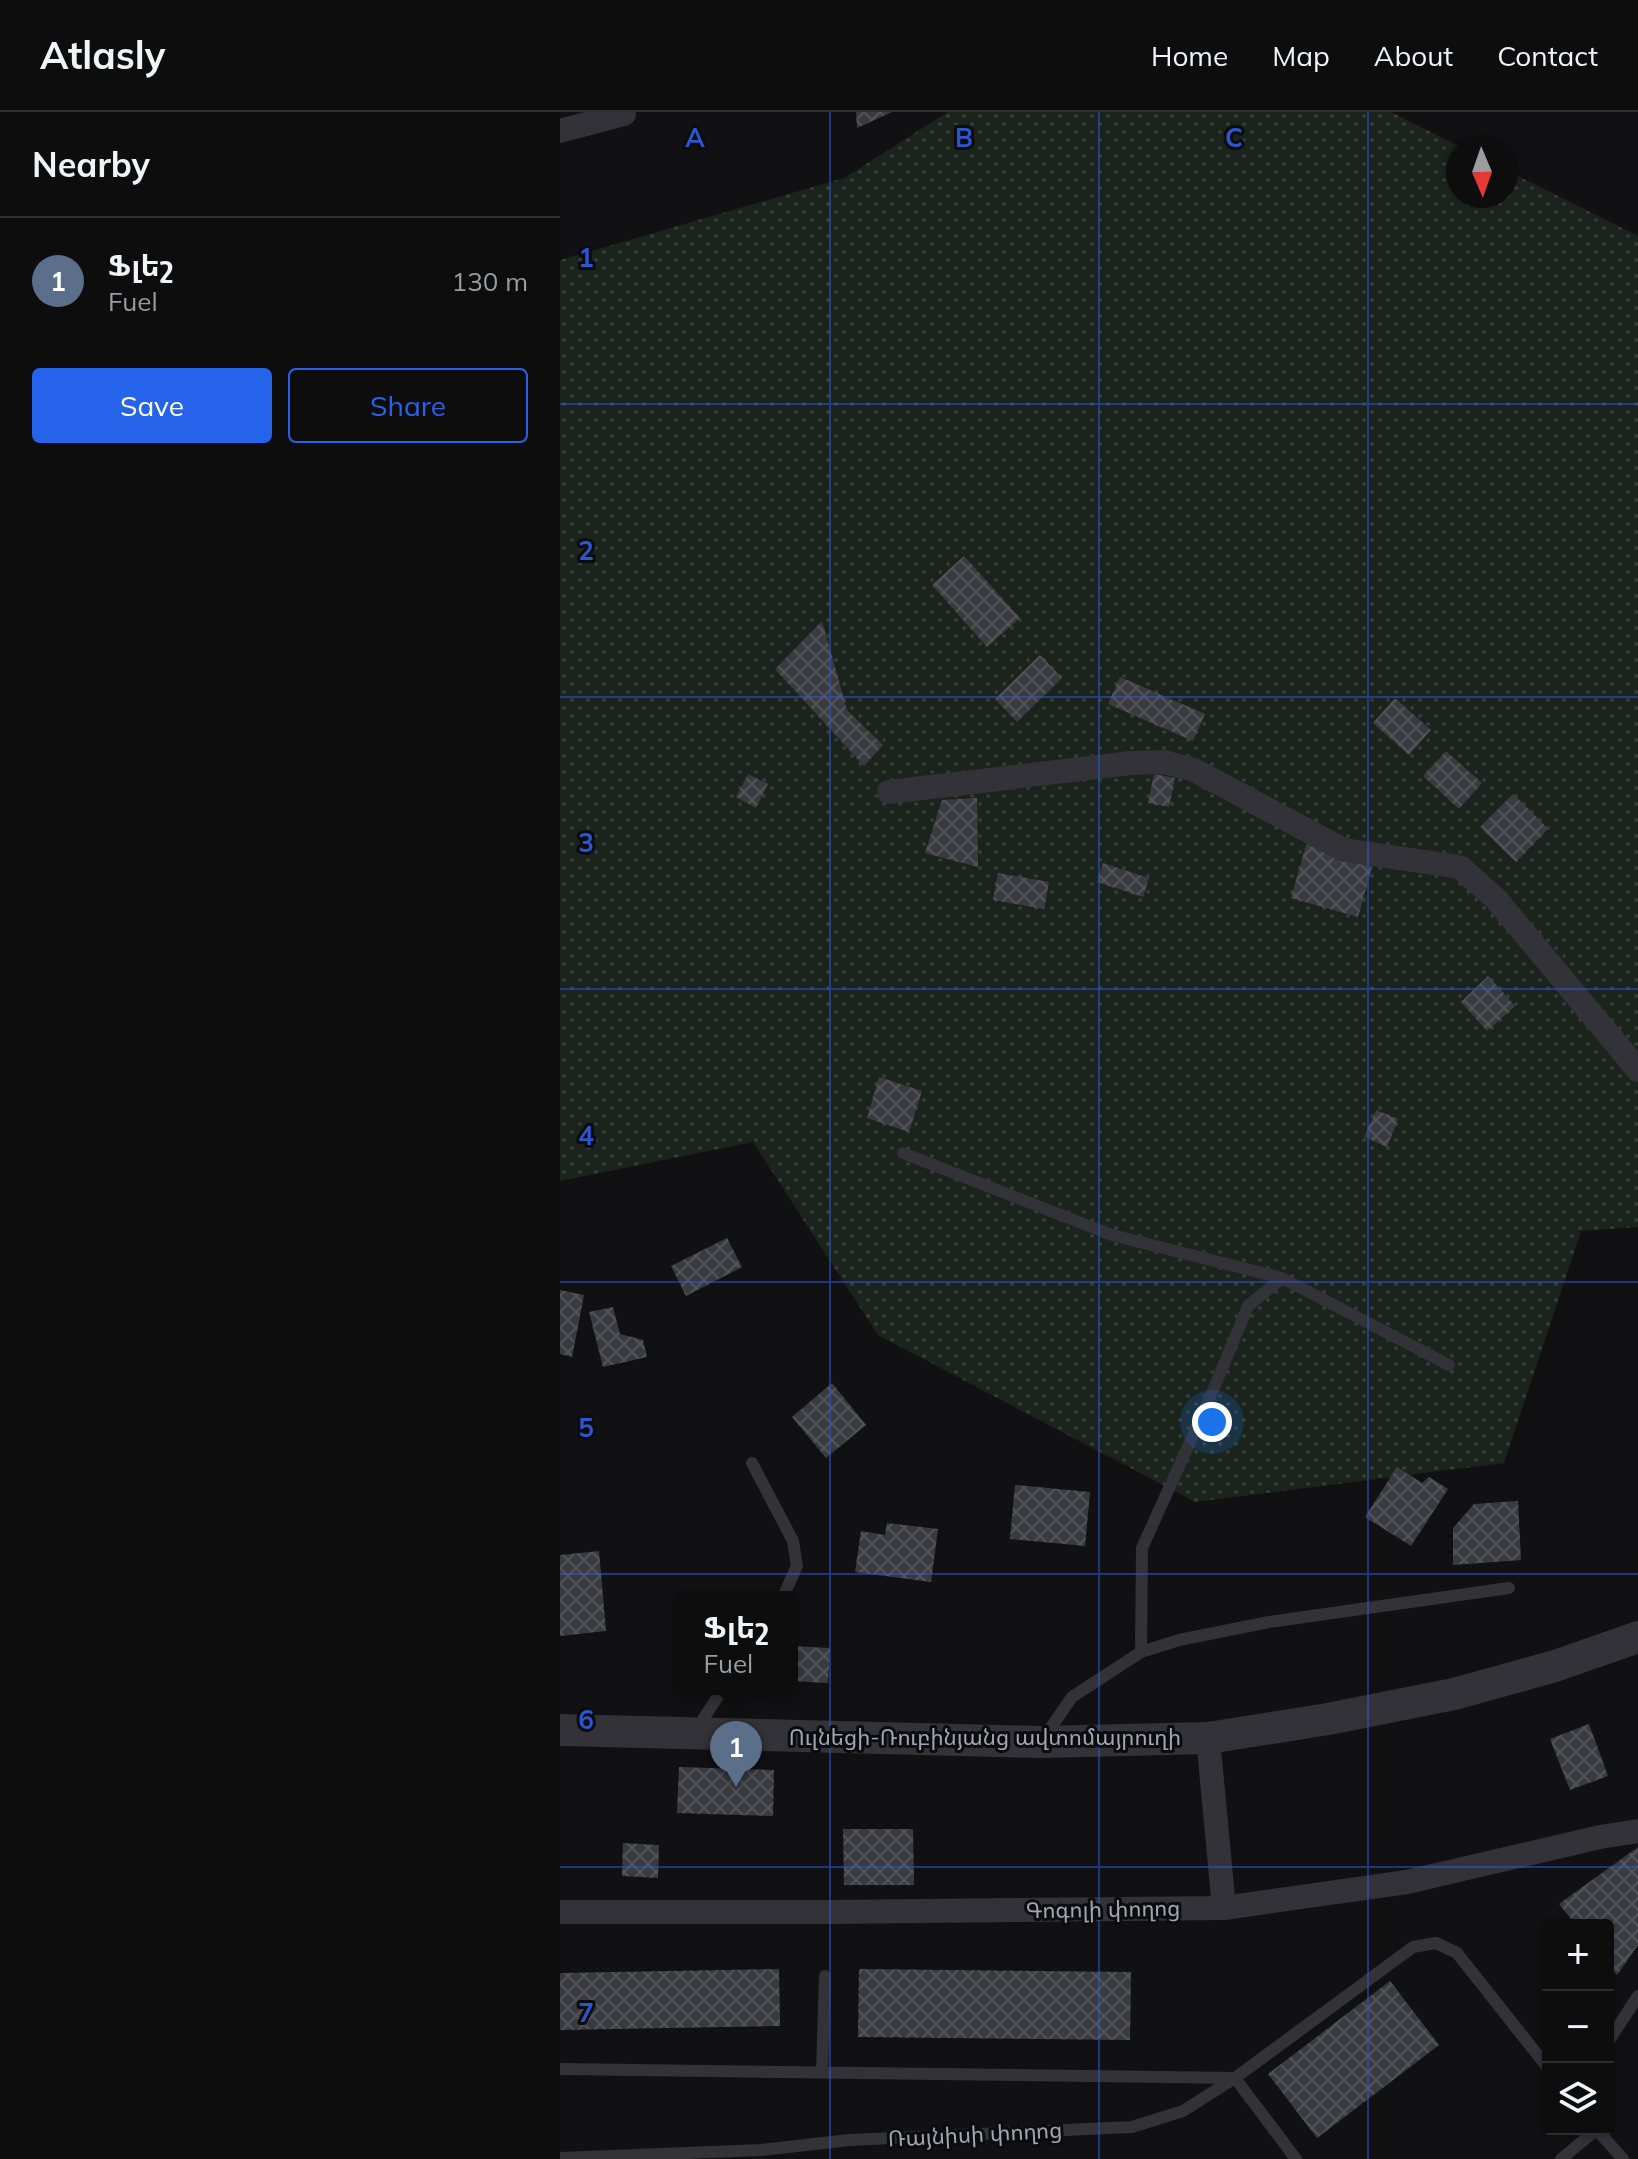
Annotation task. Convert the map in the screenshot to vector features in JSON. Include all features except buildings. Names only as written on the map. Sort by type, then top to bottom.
[{"type":"street","points":[[560,131],[624,114]]},
{"type":"street","points":[[889,792],[1131,763],[1164,762],[1194,770],[1344,850],[1460,867],[1496,899],[1638,1070]]},
{"type":"street","name":"Ուլնեցի-Ռուբինյանց ավտոմայրուղի","points":[[560,1730],[1041,1742],[1208,1738],[1328,1719],[1454,1694],[1555,1666],[1638,1637]]},
{"type":"street","points":[[1208,1738],[1224,1908]]},
{"type":"street","name":"Գոգոլի փողոց","points":[[560,1912],[1224,1908],[1407,1882],[1638,1831]]},
{"type":"lane","points":[[903,1153],[1112,1235],[1282,1278],[1449,1365]]},
{"type":"lane","points":[[1141,1652],[1142,1548],[1248,1306],[1282,1278]]},
{"type":"lane","points":[[752,1463],[793,1541],[797,1566],[786,1591]]},
{"type":"lane","points":[[1041,1742],[1072,1697],[1141,1652],[1179,1640],[1269,1622],[1509,1588]]},
{"type":"lane","points":[[693,1734],[719,1695]]},
{"type":"lane","name":"Ռայնիսի փողոց","points":[[560,2158],[761,2150],[850,2140],[1132,2127],[1183,2111],[1235,2078],[1413,1947],[1436,1943],[1457,1953],[1544,2063]]},
{"type":"lane","points":[[822,2072],[825,1976]]},
{"type":"lane","points":[[1614,2033],[1638,1996]]},
{"type":"lane","points":[[560,2069],[1235,2078],[1296,2159]]},
{"type":"lane","points":[[1561,2159],[1589,2135]]},
{"type":"lane","points":[[1601,2135],[1623,2159]]},
{"type":"shaded area","points":[[948,112],[1391,112],[1446,140],[1446,208],[1518,208],[1518,176],[1638,236],[1638,1227],[1581,1231],[1504,1463],[1195,1502],[878,1335],[753,1142],[560,1181],[560,260],[844,178]]},
{"type":"place","name":"Ֆլեշ","points":[[736,1787]]}]
